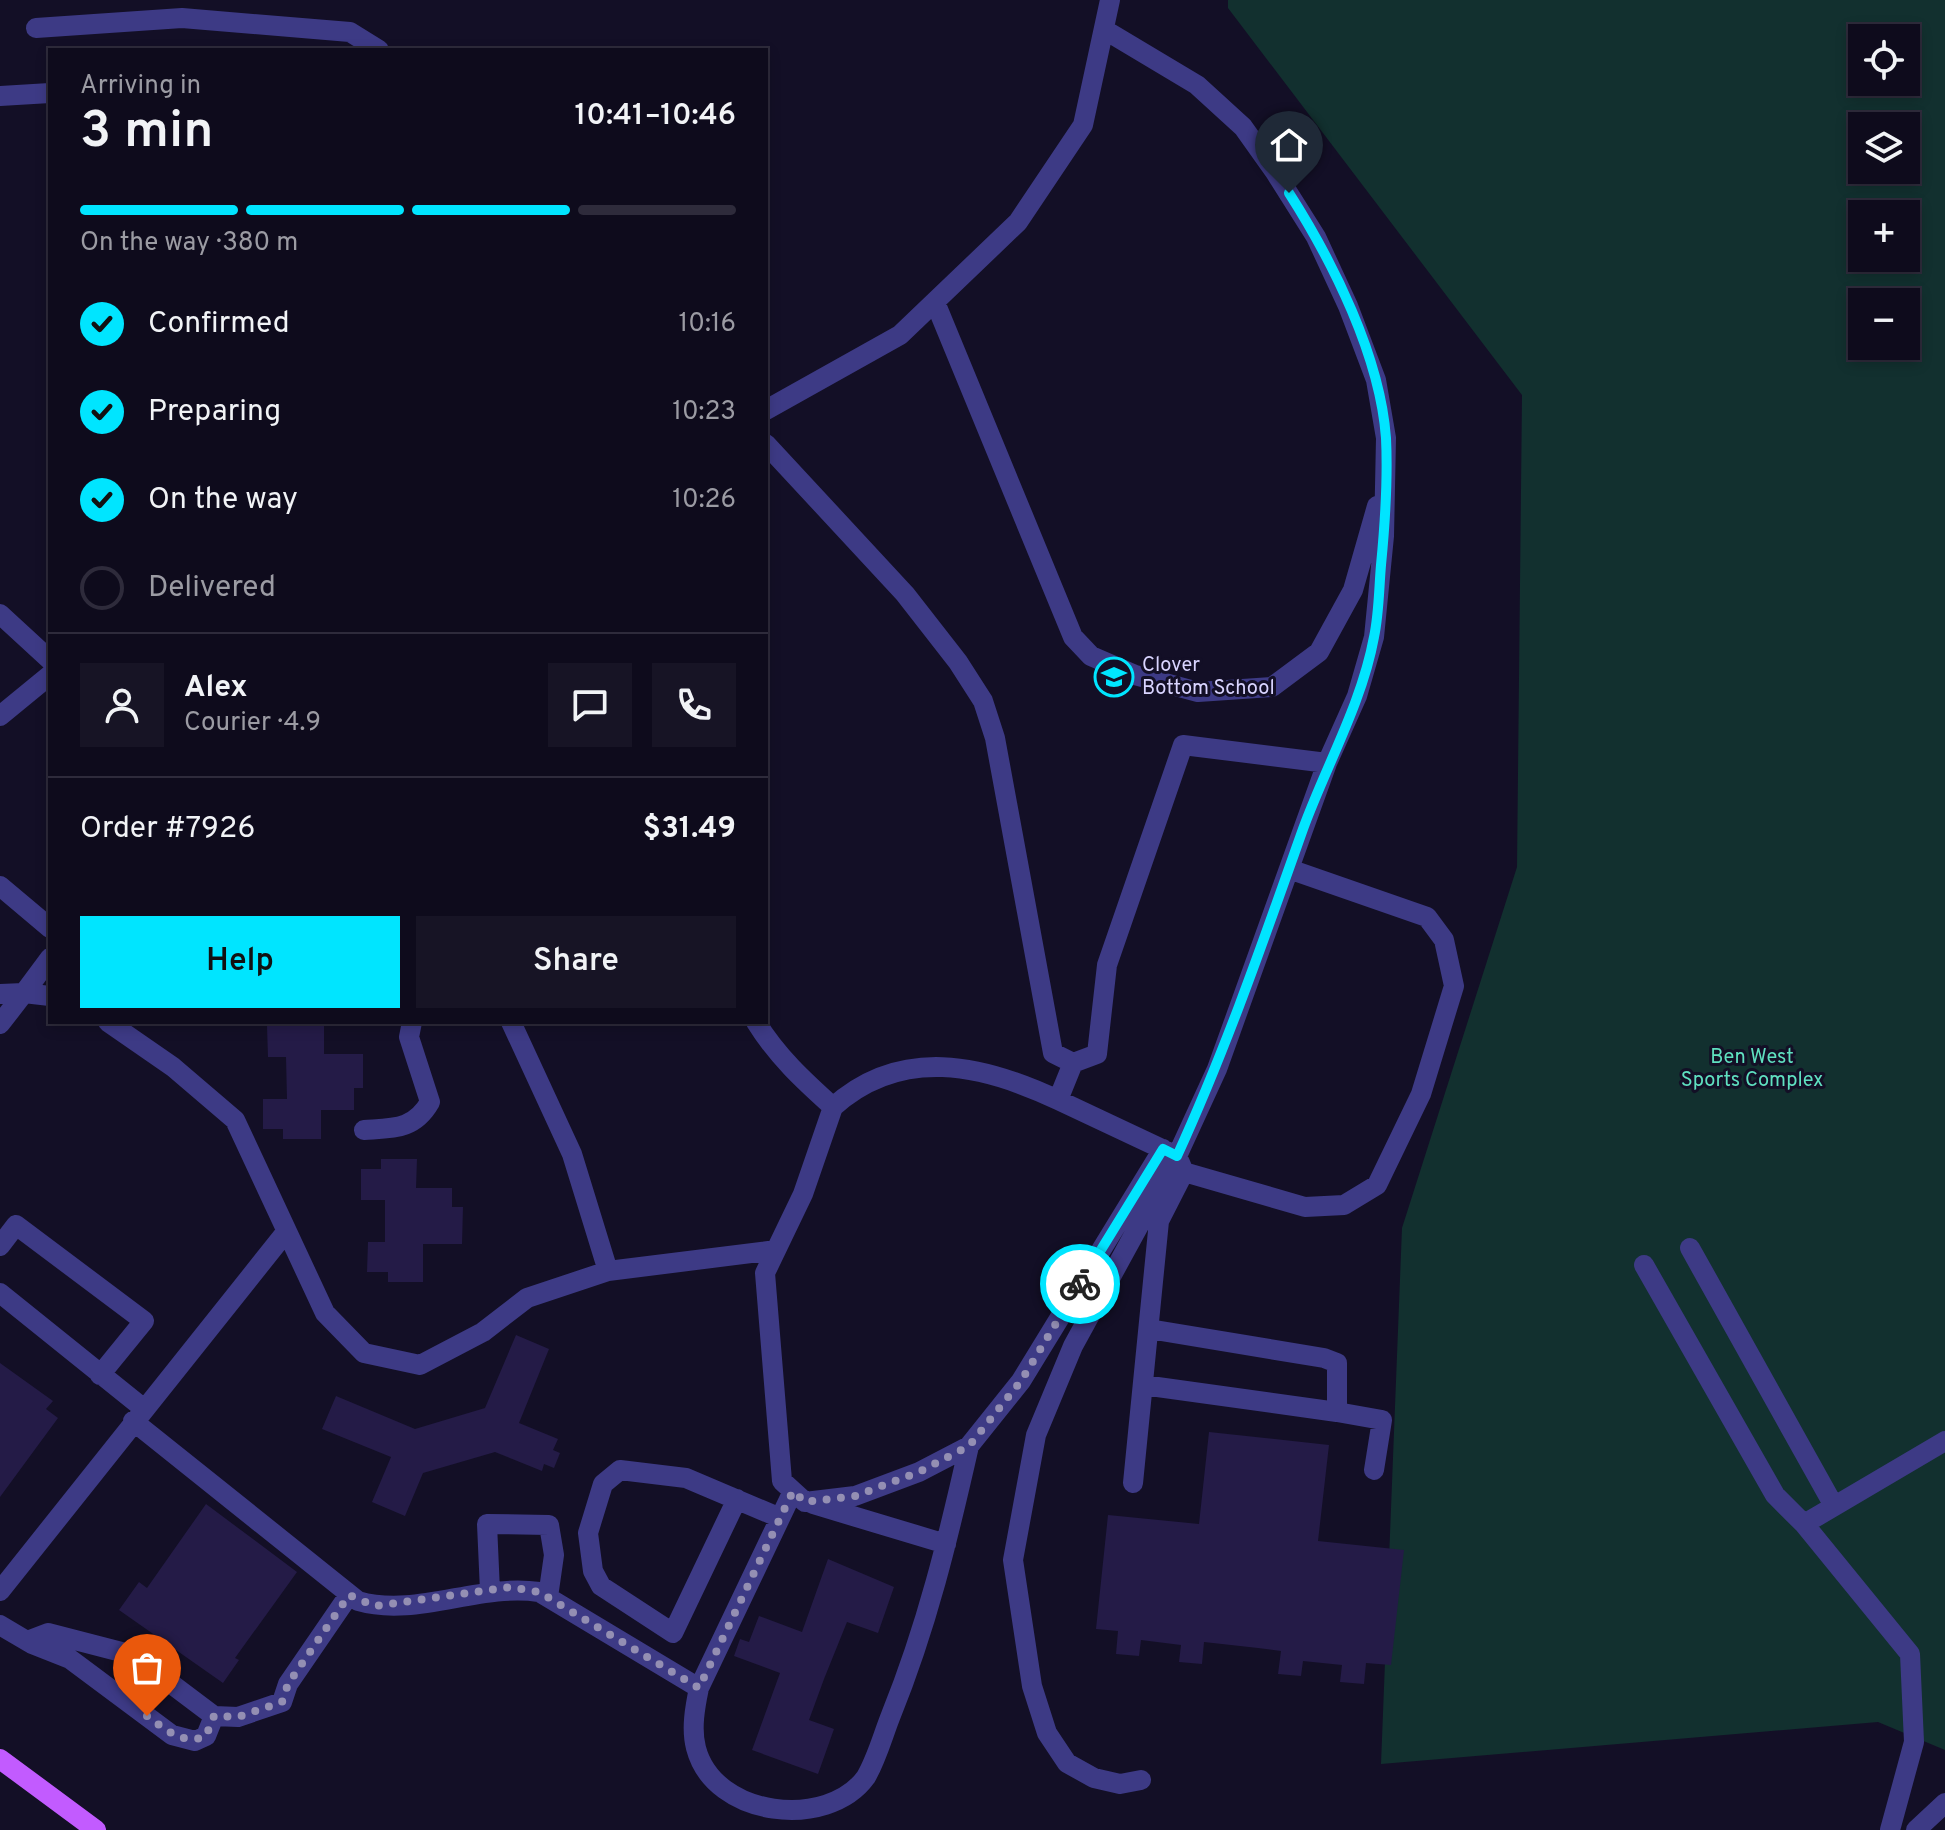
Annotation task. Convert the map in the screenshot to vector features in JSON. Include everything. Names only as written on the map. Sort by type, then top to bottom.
[{"type":"main road","points":[[0,1759],[96,1830]]},
{"type":"street","points":[[768,409],[900,335],[1018,222],[1083,125],[1110,0]]},
{"type":"street","points":[[36,28],[182,18],[350,32],[376,48]]},
{"type":"street","points":[[1105,30],[1197,85],[1243,127],[1316,237],[1348,306],[1376,380],[1386,438],[1374,637],[1357,696],[1327,763],[1217,1069],[1175,1159],[1073,1346],[1036,1435],[1013,1560],[1032,1686],[1047,1733],[1067,1763],[1094,1778],[1120,1784],[1141,1780]]},
{"type":"street","points":[[0,96],[48,93]]},
{"type":"street","points":[[935,302],[1073,637],[1091,656],[1135,675],[1198,692],[1272,687],[1319,652],[1353,590],[1385,480]]},
{"type":"street","points":[[768,446],[905,594],[958,662],[983,701],[995,738],[1053,1053],[1073,1063],[1097,1054],[1107,965],[1183,745],[1327,763]]},
{"type":"street","points":[[0,614],[48,658]]},
{"type":"street","points":[[0,716],[48,677]]},
{"type":"street","points":[[946,1544],[799,1496],[782,1481],[765,1273],[803,1194],[833,1107],[856,1086],[889,1073],[924,1067],[971,1069],[1019,1081],[1175,1159],[1305,1207],[1344,1205],[1377,1185],[1421,1094],[1454,986],[1444,940],[1427,917],[1289,869]]},
{"type":"street","points":[[0,886],[48,926]]},
{"type":"street","points":[[0,1024],[48,961]]},
{"type":"street","points":[[0,994],[48,996]]},
{"type":"street","points":[[111,1024],[173,1067],[235,1120],[258,1163],[286,1232],[325,1313],[364,1353],[420,1365],[483,1332],[527,1298],[608,1271],[776,1250]]},
{"type":"street","points":[[364,1130],[406,1127],[422,1116],[430,1102],[409,1037],[412,1024]]},
{"type":"street","points":[[512,1024],[572,1154],[608,1271]]},
{"type":"street","points":[[757,1024],[771,1046],[795,1073],[833,1107]]},
{"type":"street","points":[[1058,1100],[1073,1063]]},
{"type":"street","points":[[1133,1483],[1159,1221],[1175,1159]]},
{"type":"street","points":[[969,1446],[921,1639],[866,1778],[846,1801],[799,1816],[777,1815],[744,1804],[720,1788],[704,1769],[695,1747],[694,1714],[699,1688],[778,1517],[799,1496],[855,1496],[919,1472],[969,1446],[1021,1381],[1175,1159]]},
{"type":"street","points":[[0,1246],[16,1225],[144,1321],[100,1375]]},
{"type":"street","points":[[0,1591],[286,1232]]},
{"type":"street","points":[[1690,1248],[1834,1506]]},
{"type":"street","points":[[1644,1265],[1775,1495],[1804,1524],[1910,1654],[1914,1742],[1890,1830]]},
{"type":"street","points":[[0,1293],[100,1375],[138,1414],[349,1595],[375,1606],[510,1587],[548,1597],[699,1688]]},
{"type":"street","points":[[1149,1329],[1324,1358],[1337,1363],[1337,1412]]},
{"type":"street","points":[[1143,1385],[1382,1420],[1374,1470]]},
{"type":"street","points":[[1804,1524],[1945,1441]]},
{"type":"street","points":[[737,1499],[673,1633],[601,1586],[593,1571],[588,1533],[603,1484],[620,1470],[686,1478],[737,1499],[778,1517]]},
{"type":"street","points":[[490,1591],[487,1524],[549,1525],[554,1555],[548,1597]]},
{"type":"street","points":[[27,1641],[48,1633],[133,1655],[214,1716],[238,1717],[282,1702],[288,1684],[349,1595]]},
{"type":"street","points":[[0,1625],[27,1641],[70,1659],[172,1735],[195,1741],[206,1736],[214,1716]]},
{"type":"street","points":[[1916,1830],[1945,1803]]},
{"type":"green space","name":"Ben West Sports Complex","points":[[1228,0],[1945,0],[1945,1750],[1878,1722],[1381,1764],[1402,1228],[1517,867],[1522,395],[1228,8]]},
{"type":"building","points":[[324,1024],[324,1054],[363,1054],[363,1088],[354,1088],[354,1110],[321,1110],[321,1139],[283,1139],[283,1129],[263,1129],[263,1099],[287,1099],[286,1057],[268,1057],[267,1026]]},
{"type":"building","points":[[381,1159],[417,1159],[416,1188],[452,1188],[452,1207],[463,1207],[462,1244],[423,1244],[423,1282],[388,1282],[388,1272],[367,1272],[368,1242],[385,1242],[385,1200],[361,1200],[361,1169],[381,1169]]},
{"type":"building","points":[[516,1335],[549,1349],[519,1423],[558,1439],[553,1450],[560,1453],[554,1468],[544,1464],[542,1471],[495,1452],[423,1473],[405,1516],[372,1502],[391,1457],[322,1429],[336,1396],[415,1429],[485,1408]]},
{"type":"building","points":[[0,1363],[53,1401],[46,1409],[58,1418],[0,1497]]},
{"type":"building","points":[[1209,1432],[1329,1445],[1318,1541],[1404,1550],[1391,1665],[1366,1663],[1364,1684],[1340,1682],[1342,1665],[1303,1661],[1301,1676],[1278,1674],[1281,1651],[1258,1648],[1204,1642],[1202,1664],[1179,1662],[1181,1645],[1141,1640],[1139,1656],[1116,1654],[1118,1631],[1096,1629],[1108,1515],[1199,1524]]},
{"type":"building","points":[[206,1504],[297,1572],[235,1658],[239,1660],[223,1683],[119,1610],[139,1582],[147,1588]]},
{"type":"building","points":[[828,1559],[894,1587],[878,1633],[847,1622],[809,1720],[834,1729],[818,1774],[752,1750],[780,1673],[734,1656],[740,1639],[749,1642],[759,1616],[802,1632]]},
{"type":"way so far","points":[[147,1716],[172,1735],[195,1741],[206,1736],[214,1716],[238,1717],[266,1710],[282,1702],[288,1684],[349,1595],[375,1606],[422,1602],[510,1587],[539,1592],[699,1688],[793,1491],[805,1502],[855,1496],[919,1472],[969,1446],[1021,1381],[1080,1284]]},
{"type":"place","name":"Clover Bottom School","points":[[1114,677]]},
{"type":"route","points":[[1080,1284],[1163,1149],[1177,1156],[1217,1069],[1327,763],[1357,696],[1374,637],[1384,536],[1386,438],[1376,380],[1348,306],[1316,237],[1289,193]]}]
